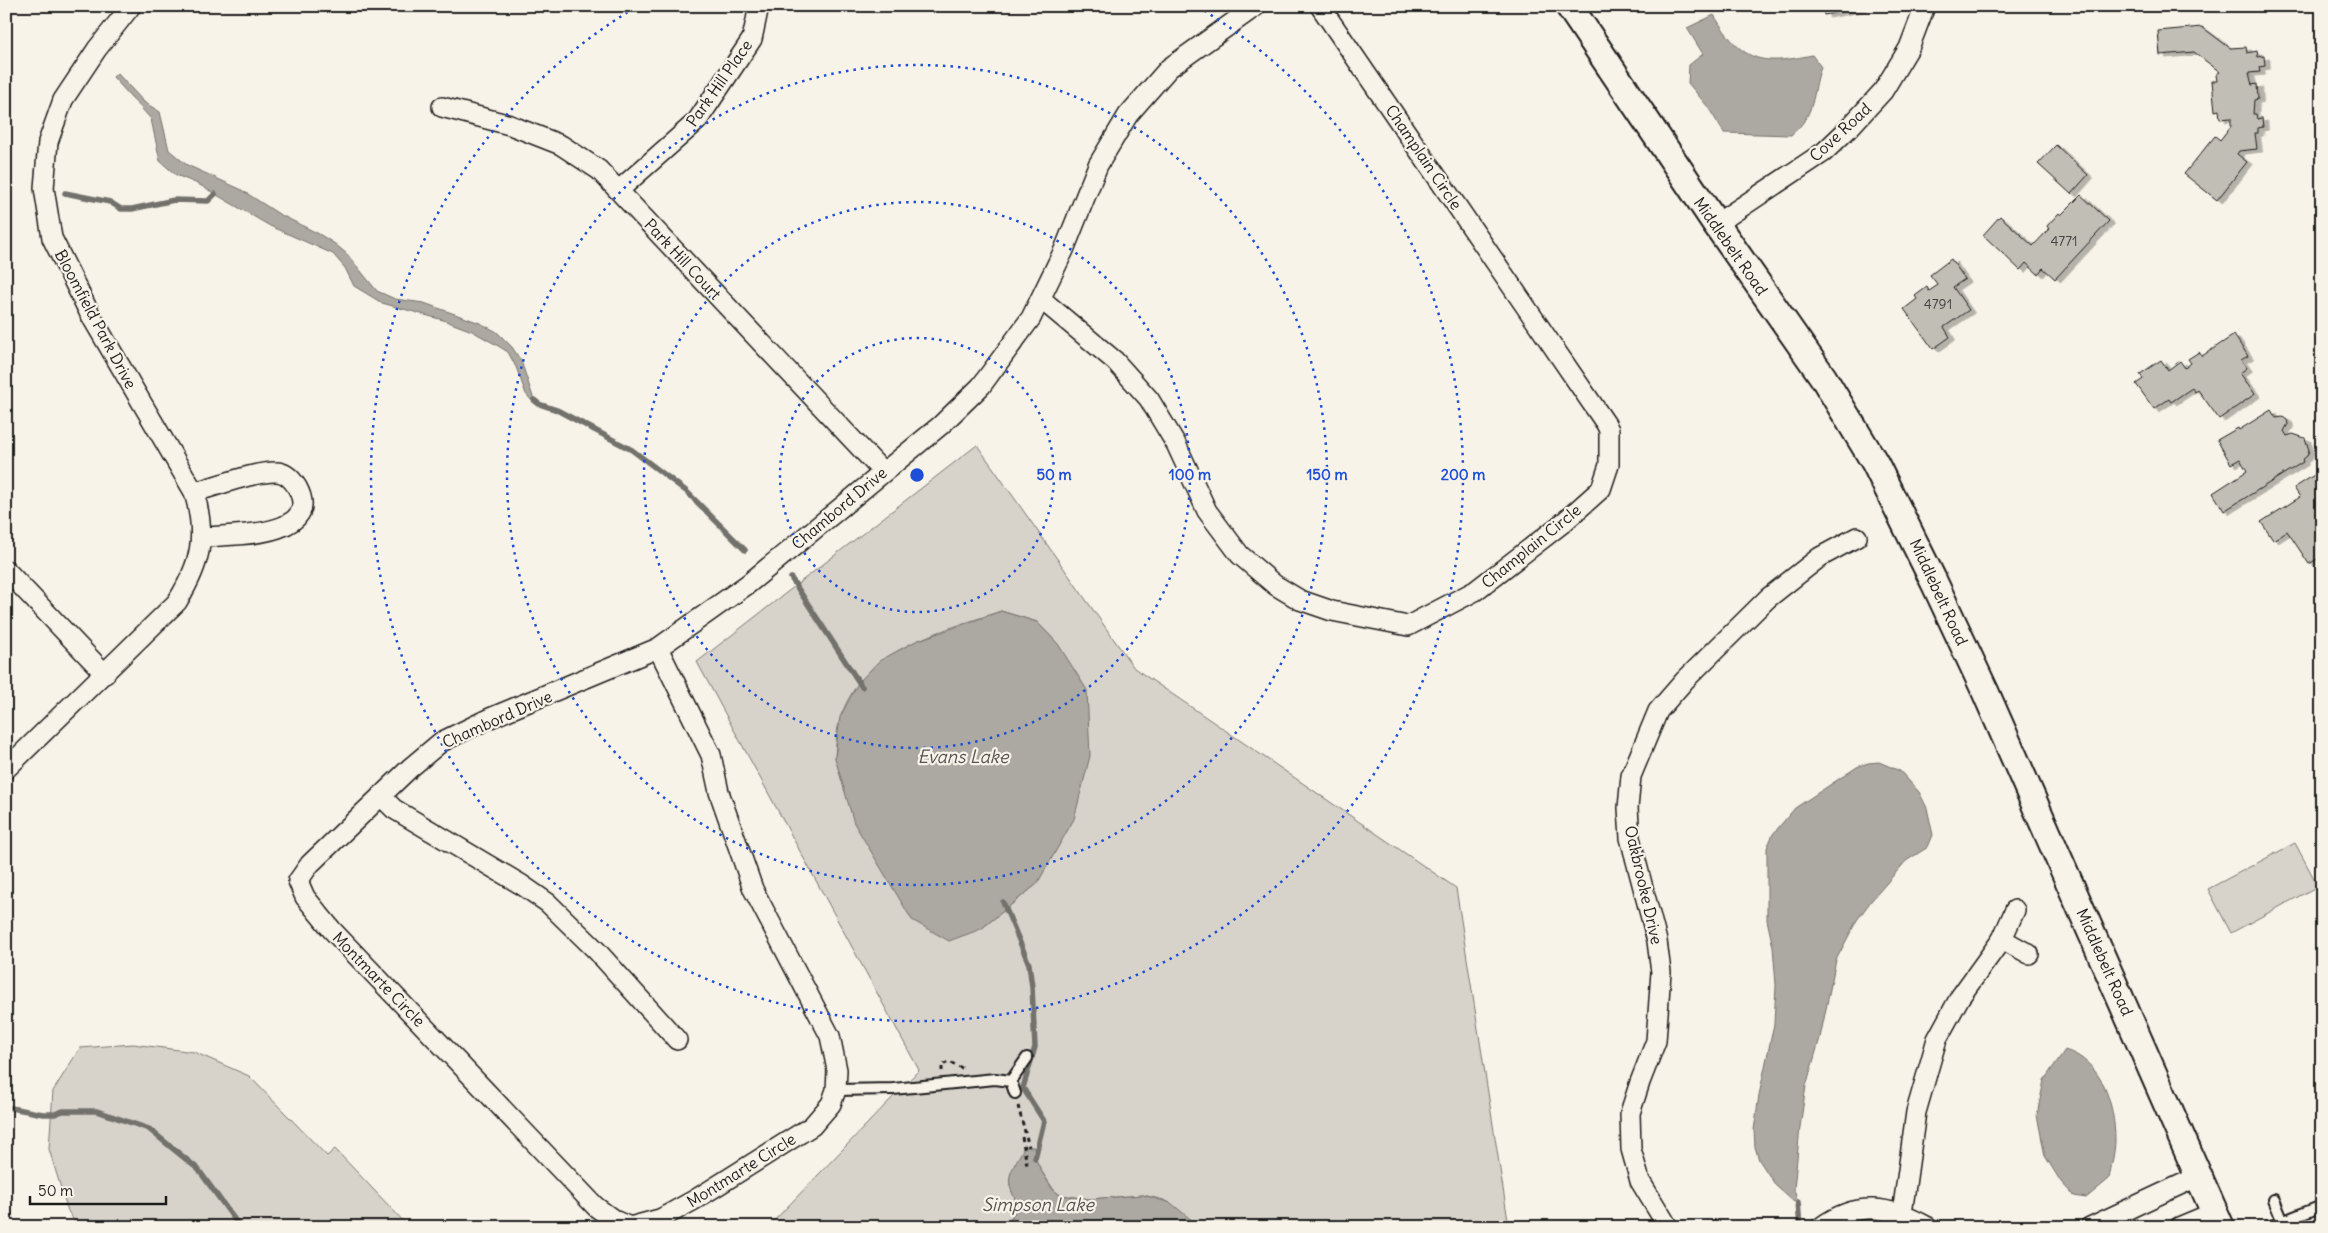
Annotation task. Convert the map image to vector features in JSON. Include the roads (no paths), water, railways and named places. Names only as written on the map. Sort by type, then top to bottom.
[{"type":"street","name":"Bloomfield Park Drive","points":[[6,769],[177,602],[192,578],[202,537],[201,515],[194,492],[91,316],[52,238],[44,188],[48,142],[63,100],[97,49],[131,6]]},
{"type":"street","name":"Park Hill Place","points":[[619,190],[697,121],[752,39],[759,6]]},
{"type":"street","name":"Chambord Drive","points":[[298,881],[310,864],[441,742],[490,718],[658,648],[748,584],[941,425],[981,386],[1032,318],[1064,250],[1098,166],[1128,115],[1169,68],[1256,6]]},
{"type":"street","name":"Champlain Circle","points":[[1041,299],[1115,361],[1149,399],[1176,444],[1207,511],[1240,555],[1275,585],[1300,600],[1332,611],[1408,626],[1475,591],[1564,522],[1601,489],[1609,465],[1609,430],[1606,424],[1320,6]]},
{"type":"street","name":"Middlebelt Road","points":[[1569,6],[1716,224],[1823,377],[1875,463],[1985,691],[2218,1220]]},
{"type":"street","name":"Cove Road","points":[[1716,224],[1824,152],[1849,128],[1883,91],[1909,48],[1925,6]]},
{"type":"street","name":"Park Hill Court","points":[[442,107],[510,124],[561,145],[599,170],[883,472]]},
{"type":"street","points":[[194,492],[278,471],[291,477],[298,490],[301,504],[298,517],[288,525],[269,532],[202,537]]},
{"type":"street","name":"Oakbrooke Drive","points":[[1668,1227],[1640,1181],[1631,1148],[1630,1113],[1656,1041],[1661,972],[1657,941],[1630,838],[1628,808],[1631,776],[1658,711],[1685,680],[1768,598],[1820,557],[1856,537]]},
{"type":"street","points":[[6,570],[105,674]]},
{"type":"street","name":"Montmarte Circle","points":[[298,881],[306,897],[332,930],[596,1207],[614,1220],[630,1226],[660,1219],[812,1126],[831,1104],[836,1090],[837,1070],[830,1036],[754,889],[719,792],[711,755],[658,648]]},
{"type":"street","points":[[381,796],[394,809],[522,885],[548,903],[597,951],[677,1040]]},
{"type":"street","points":[[1902,1214],[1916,1112],[1937,1039],[1960,997],[2002,939],[2015,910]]},
{"type":"street","points":[[2002,939],[2029,954]]},
{"type":"street","points":[[2090,1227],[2095,1223],[2199,1176]]},
{"type":"street","points":[[1821,1227],[1834,1217],[1851,1211],[1874,1208],[1902,1214],[1928,1227]]},
{"type":"street","points":[[2179,1227],[2218,1220]]},
{"type":"lane","points":[[1011,1082],[1027,1058]]},
{"type":"lane","points":[[836,1090],[893,1089],[996,1079],[1011,1082]]},
{"type":"lane","points":[[1011,1082],[1015,1093]]},
{"type":"lane","points":[[2274,1200],[2284,1224]]},
{"type":"lane","points":[[2269,1227],[2284,1224],[2322,1206]]},
{"type":"water","points":[[1714,15],[1734,43],[1754,57],[1766,60],[1779,60],[1812,55],[1821,67],[1809,111],[1799,127],[1791,135],[1724,133],[1708,107],[1688,83],[1689,65],[1703,54],[1687,28]]},
{"type":"water","points":[[117,73],[144,102],[160,112],[169,150],[187,165],[240,189],[279,214],[335,244],[347,254],[377,291],[395,299],[424,303],[480,323],[497,332],[512,347],[521,361],[534,400],[532,401],[526,394],[508,352],[472,331],[443,320],[382,303],[354,286],[345,268],[333,254],[270,226],[198,184],[176,175],[160,161],[151,119],[113,77]]},
{"type":"water","name":"Evans Lake","points":[[1001,611],[1037,622],[1058,644],[1087,690],[1090,756],[1074,819],[1037,884],[981,929],[949,941],[912,920],[854,823],[835,758],[840,717],[858,683],[879,661],[916,641]]},
{"type":"water","points":[[1879,762],[1900,771],[1919,792],[1927,808],[1933,835],[1928,847],[1906,861],[1871,901],[1857,920],[1836,960],[1820,1038],[1806,1086],[1794,1190],[1798,1202],[1794,1202],[1776,1186],[1759,1160],[1755,1147],[1754,1130],[1759,1095],[1774,1024],[1776,985],[1773,947],[1767,920],[1767,848],[1773,834],[1795,808],[1857,767]]},
{"type":"water","points":[[2065,1050],[2078,1056],[2097,1074],[2109,1099],[2114,1127],[2115,1140],[2109,1179],[2086,1198],[2074,1196],[2061,1182],[2045,1156],[2037,1115],[2044,1080]]},
{"type":"water","name":"Simpson Lake","points":[[1024,1147],[1034,1147],[1035,1158],[1042,1172],[1053,1190],[1060,1195],[1090,1199],[1143,1195],[1171,1203],[1200,1227],[1003,1227],[1015,1211],[1016,1205],[1011,1189],[1010,1176]]},
{"type":"waterway","points":[[65,193],[110,202],[121,209],[132,209],[174,200],[208,201],[215,194]]},
{"type":"waterway","points":[[534,400],[539,404],[557,410],[632,450],[686,491],[745,550]]},
{"type":"waterway","points":[[791,578],[862,687]]},
{"type":"waterway","points":[[1003,902],[1029,964],[1032,987],[1035,1047],[1023,1088],[1044,1121],[1035,1158]]},
{"type":"waterway","points":[[6,1107],[43,1114],[55,1114],[63,1111],[97,1111],[149,1129],[198,1169],[240,1227]]},
{"type":"waterway","points":[[1798,1202],[1800,1227]]}]
